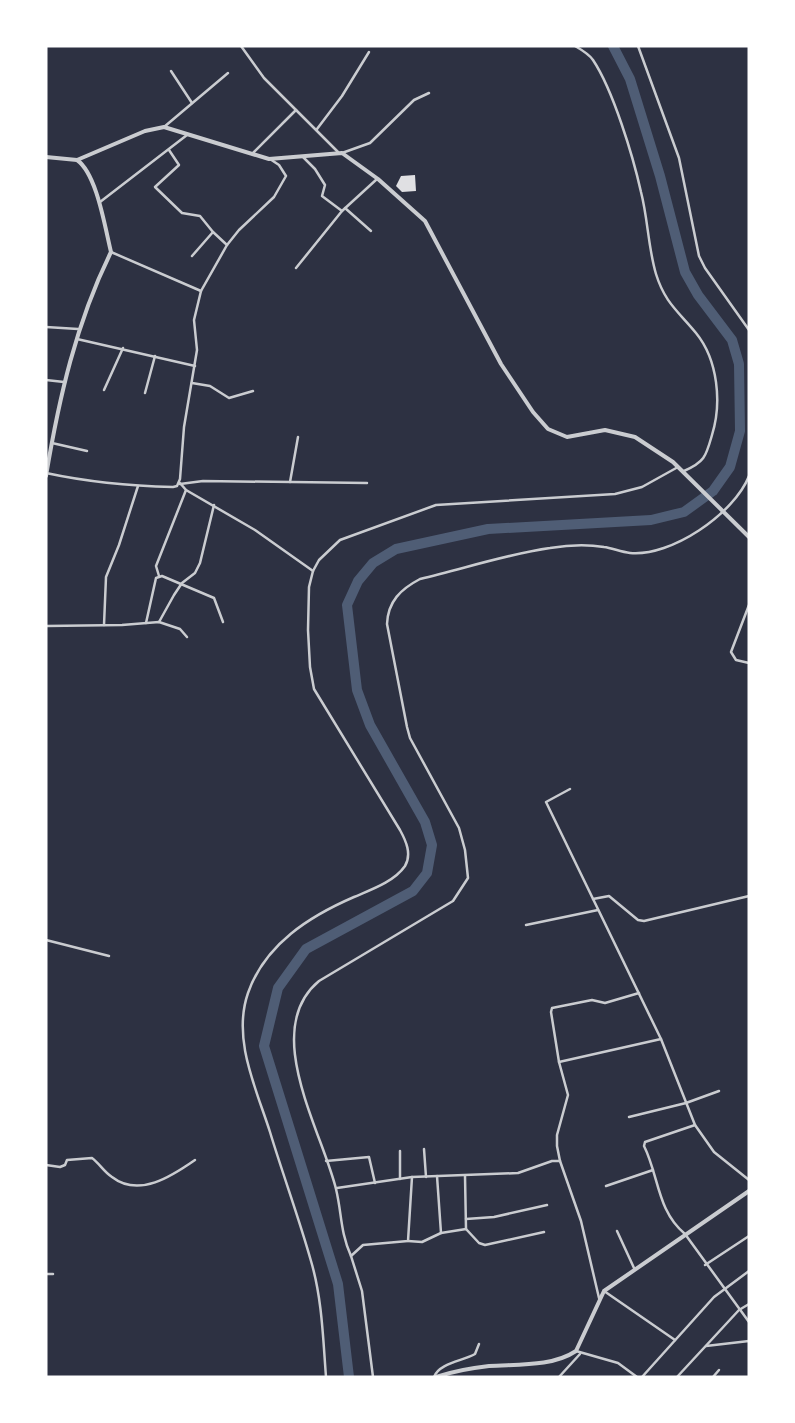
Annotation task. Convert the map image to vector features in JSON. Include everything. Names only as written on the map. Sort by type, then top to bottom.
[{"type":"street","points":[[241,46],[264,78],[340,152],[378,178],[425,221],[501,364],[533,412],[548,429],[567,437],[605,430],[635,437],[684,471],[749,537]]},
{"type":"street","points":[[575,46],[589,54],[609,92],[641,192],[650,250],[662,290],[672,307],[703,344],[714,376],[718,402],[715,425],[708,450],[697,465],[684,471]]},
{"type":"street","points":[[638,46],[679,158],[699,256],[705,268],[749,330]]},
{"type":"street","points":[[316,129],[342,96],[369,52]]},
{"type":"street","points":[[171,71],[192,103]]},
{"type":"street","points":[[46,158],[77,160],[145,131],[164,127],[228,73]]},
{"type":"street","points":[[164,127],[269,159],[303,157],[340,152],[370,143],[414,100],[429,93]]},
{"type":"street","points":[[252,154],[296,110]]},
{"type":"street","points":[[99,202],[169,150],[187,134]]},
{"type":"street","points":[[169,150],[179,165],[155,187],[182,212],[200,216],[227,246]]},
{"type":"street","points":[[85,166],[88,156]]},
{"type":"street","points":[[303,157],[315,169],[325,185],[322,196],[342,212]]},
{"type":"street","points":[[269,159],[283,171],[286,176],[285,180],[274,197],[239,230],[227,246],[201,291],[194,320],[197,350],[184,427],[180,484],[186,490],[265,537],[313,571]]},
{"type":"street","points":[[77,160],[85,166],[99,202],[111,252],[93,289],[78,329],[64,382],[46,474],[85,481],[138,486],[173,487],[177,486],[180,479]]},
{"type":"street","points":[[296,268],[345,208],[378,178]]},
{"type":"street","points":[[345,208],[371,231]]},
{"type":"street","points":[[192,256],[213,232]]},
{"type":"street","points":[[111,252],[201,291]]},
{"type":"street","points":[[46,327],[78,329]]},
{"type":"street","points":[[76,339],[123,348],[195,366]]},
{"type":"street","points":[[104,390],[123,348]]},
{"type":"street","points":[[145,393],[155,356]]},
{"type":"street","points":[[46,380],[64,382]]},
{"type":"street","points":[[192,383],[210,386],[229,398],[253,391]]},
{"type":"street","points":[[290,482],[298,437]]},
{"type":"street","points":[[52,443],[87,451]]},
{"type":"street","points":[[326,1377],[315,1278],[246,1060],[243,1018],[248,992],[263,964],[277,946],[313,917],[386,882],[401,870],[408,857],[408,848],[400,830],[314,689],[310,667],[308,630],[309,587],[313,571],[329,548],[340,540],[353,534],[397,521],[427,507],[615,494],[642,487],[679,467]]},
{"type":"street","points":[[373,1377],[362,1291],[351,1256],[342,1237],[336,1188],[312,1124],[296,1057],[294,1029],[299,1008],[309,990],[319,981],[452,901],[468,878],[459,828],[410,738],[388,624],[388,612],[395,597],[407,586],[420,579],[549,548],[578,544],[630,553],[652,552],[692,535],[725,512],[744,488],[749,476]]},
{"type":"street","points":[[180,484],[203,481],[367,483]]},
{"type":"street","points":[[104,625],[106,577],[119,545],[138,486]]},
{"type":"street","points":[[159,576],[156,566],[186,490]]},
{"type":"street","points":[[159,622],[182,583],[195,573],[200,563],[214,505]]},
{"type":"street","points":[[159,576],[182,583],[214,598],[224,622]]},
{"type":"street","points":[[146,623],[156,578],[159,576]]},
{"type":"street","points":[[749,605],[731,652],[736,660],[749,663]]},
{"type":"street","points":[[46,626],[159,622],[180,629],[187,636]]},
{"type":"street","points":[[570,790],[546,801],[661,1039],[695,1125],[714,1152],[749,1180]]},
{"type":"street","points":[[592,899],[609,896],[638,920],[644,921],[749,896]]},
{"type":"street","points":[[526,925],[598,910]]},
{"type":"street","points":[[46,940],[109,956]]},
{"type":"street","points":[[599,1298],[581,1221],[560,1161],[557,1135],[568,1095],[558,1062],[550,1013],[552,1008],[592,1000],[605,1003],[639,993]]},
{"type":"street","points":[[558,1062],[661,1039]]},
{"type":"street","points":[[630,1117],[686,1103],[719,1091]]},
{"type":"street","points":[[695,1125],[646,1142],[644,1146],[664,1208],[673,1224],[684,1234],[749,1322]]},
{"type":"street","points":[[424,1149],[426,1176]]},
{"type":"street","points":[[400,1151],[400,1179]]},
{"type":"street","points":[[326,1161],[369,1157],[375,1183]]},
{"type":"street","points":[[46,1165],[60,1167],[65,1165],[67,1160],[92,1158],[111,1177],[130,1185],[163,1180],[194,1160]]},
{"type":"street","points":[[336,1188],[412,1177],[518,1173],[552,1161],[560,1161]]},
{"type":"street","points":[[606,1186],[653,1170]]},
{"type":"street","points":[[437,1176],[441,1233]]},
{"type":"street","points":[[465,1176],[466,1229],[479,1243],[485,1245],[544,1232]]},
{"type":"street","points":[[408,1241],[412,1177]]},
{"type":"street","points":[[559,1377],[578,1352],[599,1298],[604,1291],[634,1268],[749,1191]]},
{"type":"street","points":[[466,1219],[494,1217],[547,1205]]},
{"type":"street","points":[[351,1256],[363,1245],[408,1241],[422,1242],[441,1233],[466,1229]]},
{"type":"street","points":[[617,1231],[634,1268]]},
{"type":"street","points":[[705,1264],[749,1236]]},
{"type":"street","points":[[642,1377],[723,1288],[749,1271]]},
{"type":"street","points":[[46,1274],[53,1274]]},
{"type":"street","points":[[604,1291],[675,1341]]},
{"type":"street","points":[[677,1377],[739,1310],[749,1304]]},
{"type":"street","points":[[705,1346],[749,1341]]},
{"type":"street","points":[[479,1344],[475,1354],[444,1367],[436,1372],[436,1377],[453,1371],[486,1366],[544,1362],[578,1352],[618,1363],[636,1377]]},
{"type":"street","points":[[713,1377],[719,1370]]},
{"type":"building","points":[[415,175],[416,191],[402,192],[396,186],[401,176]]},
{"type":"waterway","points":[[349,1377],[338,1284],[264,1046],[278,988],[306,949],[413,891],[427,873],[432,845],[425,822],[370,725],[357,690],[347,605],[358,581],[373,563],[396,549],[488,529],[651,520],[684,512],[713,491],[730,467],[740,431],[739,364],[732,340],[698,295],[685,272],[660,176],[630,79],[613,46]]}]
